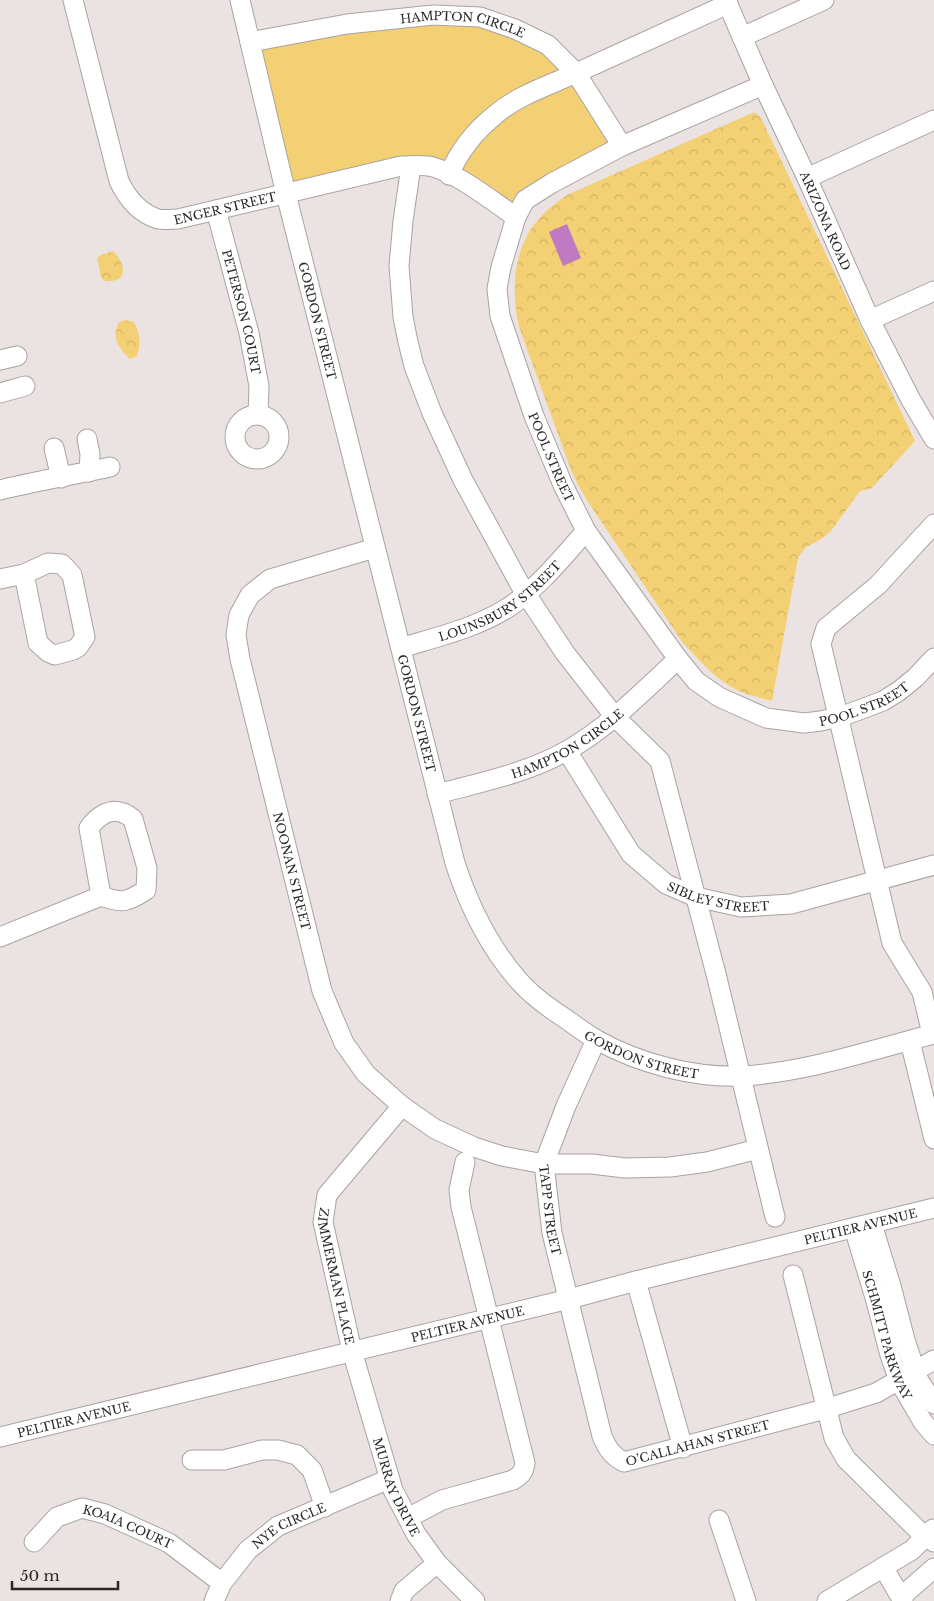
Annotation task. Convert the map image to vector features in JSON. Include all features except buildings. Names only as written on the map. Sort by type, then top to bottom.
[{"type":"street","name":"ENGER STREET","points":[[72,0],[119,181],[128,198],[143,211],[158,219],[178,219],[401,166],[432,166],[452,175],[516,217]]},
{"type":"street","name":"GORDON STREET","points":[[240,0],[286,194],[438,794],[462,883],[470,906],[486,934],[509,968],[532,995],[596,1040],[655,1064],[711,1075],[740,1076],[772,1073],[817,1065],[933,1034]]},
{"type":"street","points":[[742,37],[824,0]]},
{"type":"street","points":[[449,174],[454,162],[468,142],[495,114],[529,93],[727,2]]},
{"type":"street","name":"ARIZONA ROAD","points":[[727,2],[870,320],[911,400],[934,439]]},
{"type":"street","name":"HAMPTON CIRCLE","points":[[250,42],[347,24],[433,15],[480,17],[515,28],[548,45],[576,73],[622,146]]},
{"type":"street","name":"POOL STREET","points":[[763,85],[622,146],[552,183],[525,200],[516,217],[501,267],[497,289],[500,316],[534,416],[563,485],[586,531],[696,682],[719,697],[766,718],[804,722],[821,721],[838,718],[865,709],[891,696],[915,678],[934,658]]},
{"type":"street","points":[[807,178],[934,120]]},
{"type":"street","points":[[411,166],[399,261],[401,304],[409,348],[432,413],[460,474],[506,561],[526,594],[565,654],[615,717],[660,761],[696,897],[775,1217]]},
{"type":"street","name":"PETERSON COURT","points":[[216,210],[249,333],[259,386],[258,415]]},
{"type":"street","points":[[870,320],[934,291]]},
{"type":"street","points":[[0,393],[25,386]]},
{"type":"street","points":[[87,439],[90,454],[89,472]]},
{"type":"street","points":[[54,448],[61,478]]},
{"type":"street","points":[[0,490],[110,467]]},
{"type":"street","points":[[933,1034],[922,992],[892,943],[821,644],[826,628],[878,585],[934,524]]},
{"type":"street","name":"LOUNSBURY STREET","points":[[401,648],[481,621],[508,607],[526,594],[549,572],[586,531]]},
{"type":"street","name":"NOONAN STREET","points":[[376,548],[270,579],[250,595],[239,614],[236,635],[240,659],[322,991],[344,1043],[366,1074],[402,1106],[435,1130],[474,1147],[502,1156],[544,1164],[592,1164],[625,1168],[670,1167],[707,1162],[758,1149]]},
{"type":"street","points":[[0,579],[24,574],[48,563],[62,564],[72,575],[85,637],[78,647],[54,655],[38,643],[24,574]]},
{"type":"street","name":"HAMPTON CIRCLE","points":[[438,794],[517,772],[567,751],[615,717],[678,659]]},
{"type":"street","name":"SIBLEY STREET","points":[[567,751],[631,854],[666,884],[696,897],[741,907],[791,904],[934,865]]},
{"type":"street","points":[[0,937],[101,896],[117,902],[132,899],[146,890],[147,868],[133,819],[122,812],[105,813],[88,828],[101,896]]},
{"type":"street","name":"TAPP STREET","points":[[569,1299],[552,1233],[544,1164],[566,1106],[596,1040]]},
{"type":"street","points":[[910,1041],[934,1139]]},
{"type":"street","name":"ZIMMERMAN PLACE","points":[[352,1352],[323,1222],[327,1195],[402,1106]]},
{"type":"street","points":[[408,1518],[442,1500],[513,1480],[524,1471],[526,1463],[461,1207],[459,1190],[464,1162]]},
{"type":"street","name":"PELTIER AVENUE","points":[[0,1436],[352,1352],[934,1208]]},
{"type":"street","name":"SCHMITT PARKWAY","points":[[863,1226],[918,1379],[934,1404]]},
{"type":"street","name":"SCHMITT PARKWAY","points":[[863,1226],[899,1381],[923,1422],[934,1435]]},
{"type":"street","points":[[793,1275],[825,1409],[834,1438],[846,1458],[931,1535],[912,1550],[827,1601]]},
{"type":"street","points":[[636,1281],[683,1448]]},
{"type":"street","name":"O’CALLAHAN STREET","points":[[569,1299],[602,1436],[614,1457],[624,1462],[683,1448],[876,1393],[934,1360]]},
{"type":"street","name":"MURRAY DRIVE","points":[[352,1352],[393,1490],[416,1534],[437,1563],[475,1601]]},
{"type":"street","points":[[192,1460],[224,1460],[262,1450],[278,1450],[297,1455],[312,1470],[325,1506]]},
{"type":"street","name":"NYE CIRCLE","points":[[214,1601],[222,1582],[248,1550],[278,1526],[389,1479]]},
{"type":"street","name":"KOAIA COURT","points":[[34,1542],[57,1517],[82,1508],[105,1514],[168,1544],[222,1582]]},
{"type":"street","points":[[719,1520],[746,1601]]},
{"type":"street","points":[[400,1601],[404,1591],[437,1563]]},
{"type":"street","points":[[883,1567],[902,1599],[934,1568]]},
{"type":"green space","points":[[480,17],[548,45],[622,146],[516,217],[432,166],[286,194],[250,42]]},
{"type":"green space","points":[[752,113],[756,113],[761,118],[915,441],[872,488],[860,491],[831,531],[805,548],[798,558],[772,701],[739,691],[723,682],[683,643],[588,502],[570,467],[519,327],[515,294],[518,261],[528,233],[538,220],[561,199]]},
{"type":"green space","points":[[113,251],[120,259],[123,273],[117,280],[106,281],[101,277],[97,258]]},
{"type":"green space","points":[[125,320],[134,322],[138,331],[139,347],[137,356],[130,359],[119,346],[116,338],[119,322]]},
{"type":"shaded area","points":[[567,224],[581,258],[563,266],[549,232]]}]
